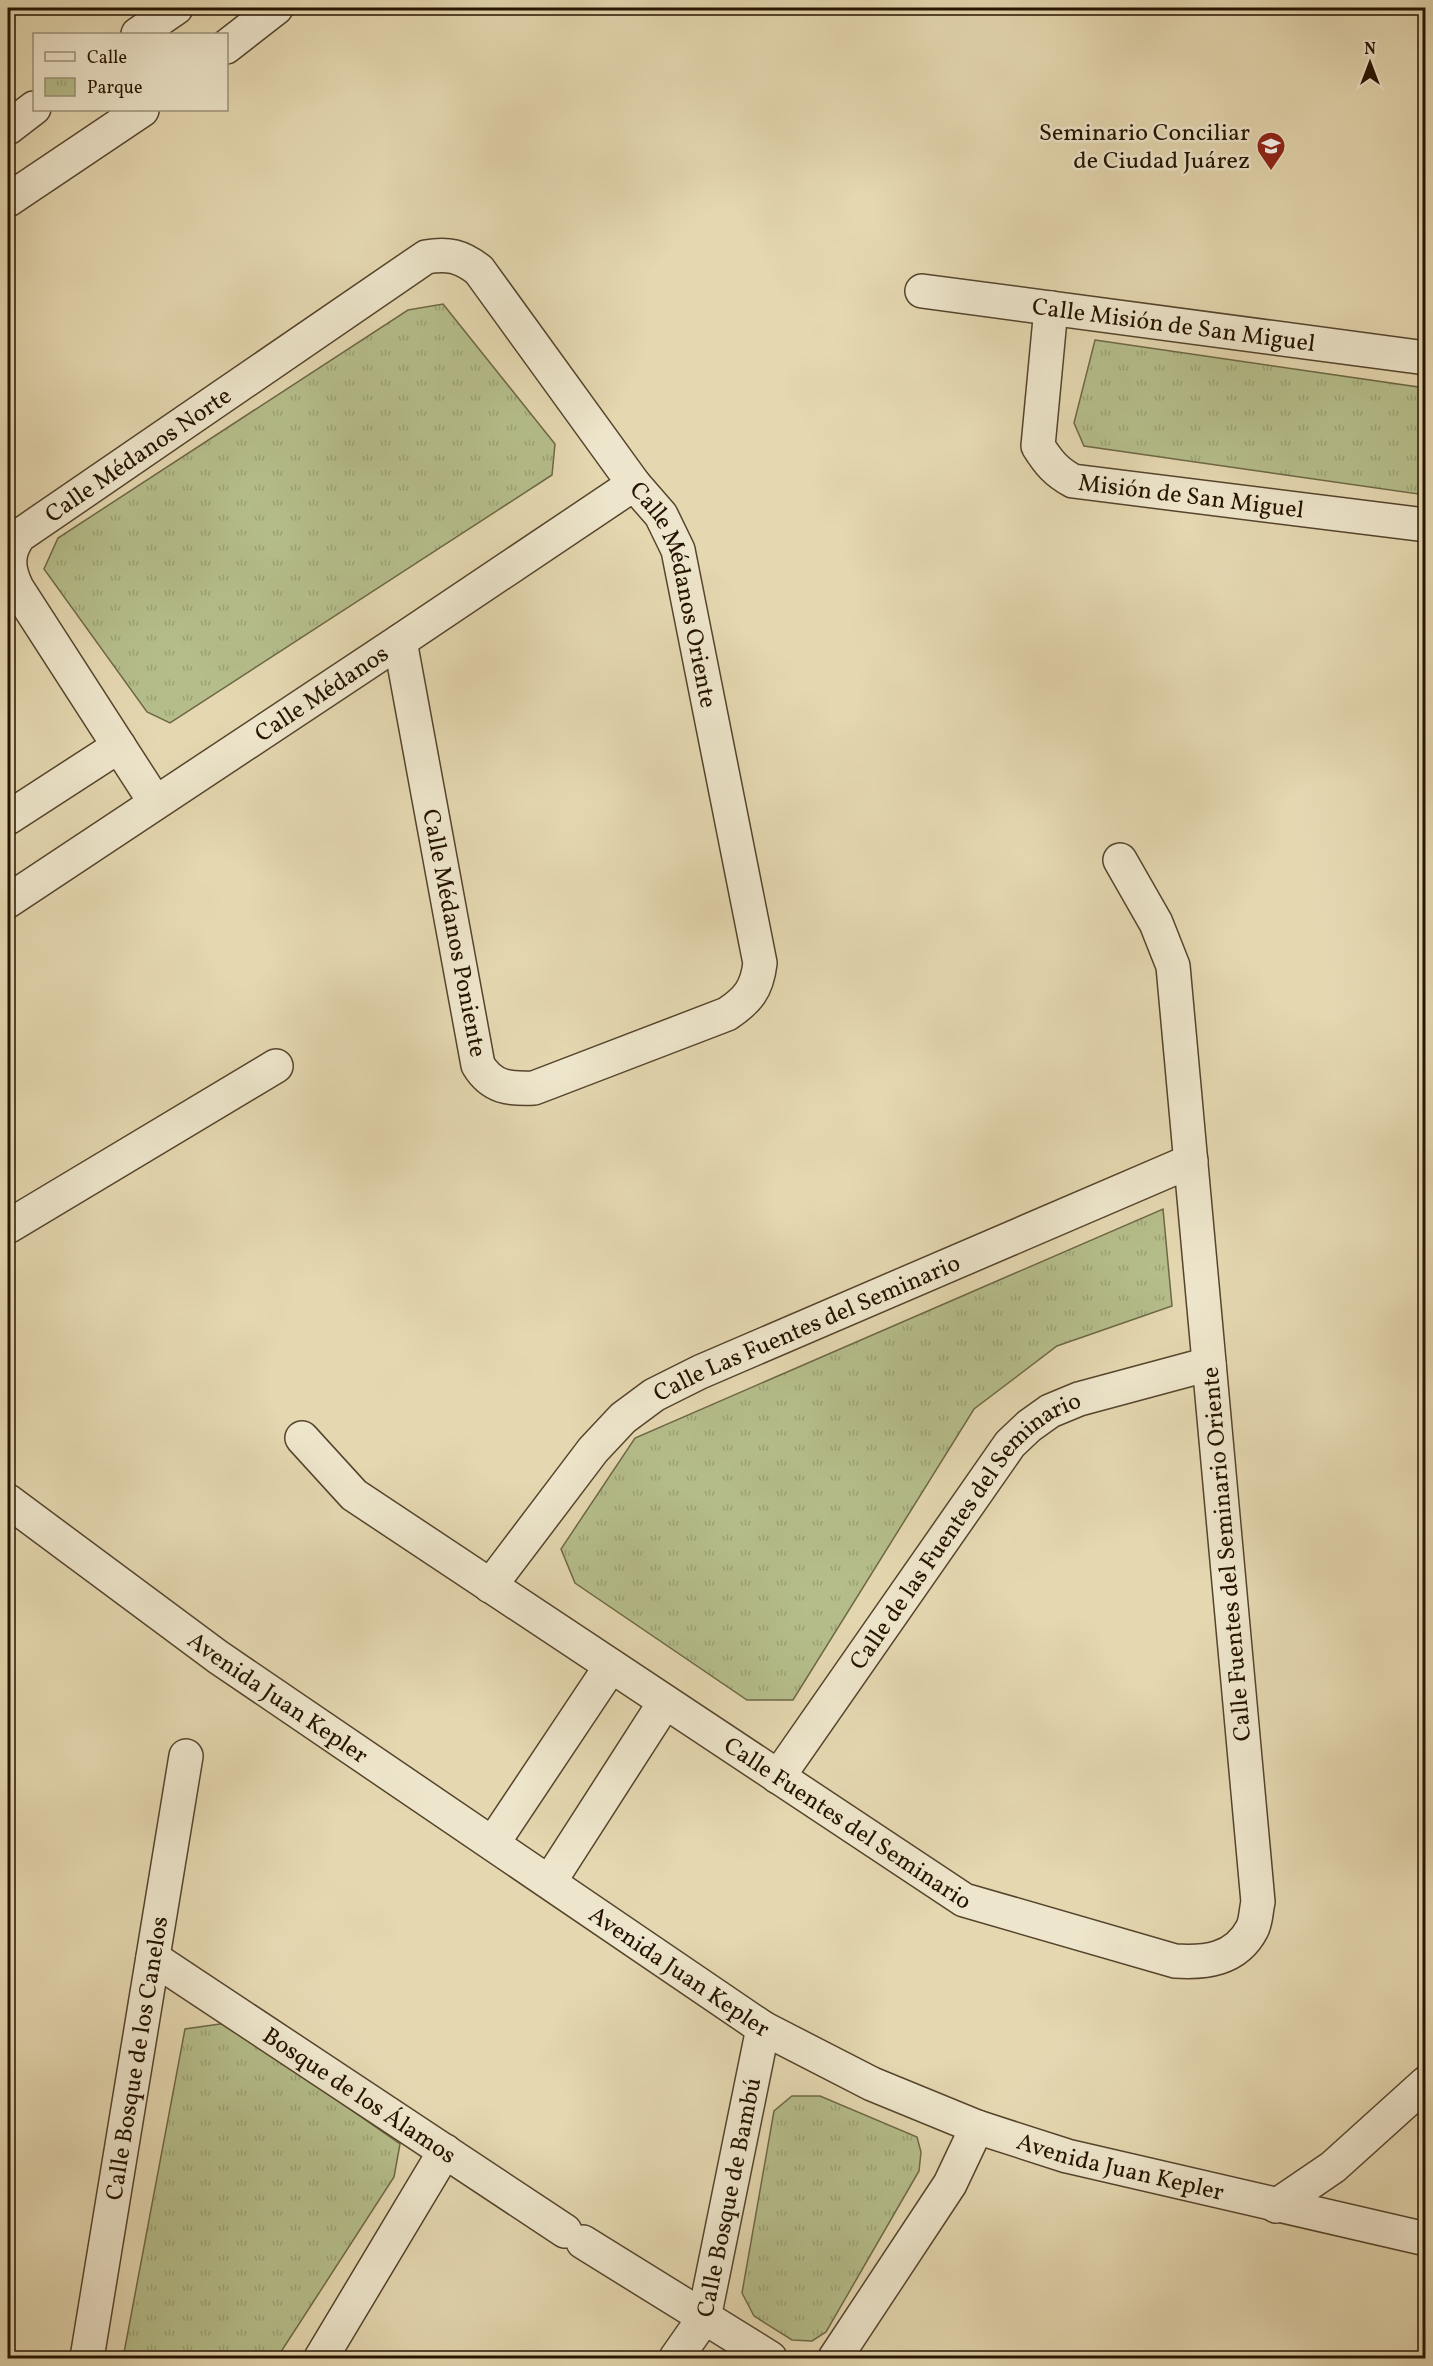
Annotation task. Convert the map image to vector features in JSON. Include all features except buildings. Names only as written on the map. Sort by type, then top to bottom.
[{"type":"street","points":[[139,33],[176,8]]},
{"type":"street","points":[[228,45],[276,8]]},
{"type":"street","points":[[8,128],[33,109]]},
{"type":"street","points":[[8,200],[141,111]]},
{"type":"street","name":"Calle Médanos Oriente","points":[[426,257],[453,255],[466,260],[479,270],[633,484],[661,515],[678,550],[760,963],[758,981],[751,993],[741,1005],[727,1014]]},
{"type":"street","name":"Calle Médanos Norte","points":[[155,802],[16,588],[10,574],[11,548],[19,536],[426,257]]},
{"type":"street","name":"Calle Misión de San Miguel","points":[[922,291],[1425,358]]},
{"type":"street","name":"Misión de San Miguel","points":[[1052,308],[1038,446],[1049,465],[1061,475],[1073,481],[1425,525]]},
{"type":"street","name":"Calle Médanos","points":[[8,901],[633,484]]},
{"type":"street","name":"Calle Médanos Poniente","points":[[400,641],[478,1065],[485,1076],[504,1086],[534,1088],[727,1014]]},
{"type":"street","points":[[8,818],[119,746]]},
{"type":"street","name":"Calle Fuentes del Seminario Oriente","points":[[1120,860],[1156,923],[1173,966],[1258,1902],[1253,1928],[1242,1943]]},
{"type":"street","points":[[8,1226],[276,1066]]},
{"type":"street","name":"Calle Las Fuentes del Seminario","points":[[490,1586],[593,1450],[623,1418],[654,1395],[711,1367],[1191,1161]]},
{"type":"street","name":"Calle de las Fuentes del Seminario","points":[[778,1777],[1010,1444],[1050,1411],[1079,1399],[1209,1364]]},
{"type":"street","name":"Calle Fuentes del Seminario","points":[[302,1438],[354,1495],[964,1899],[1174,1961],[1201,1963],[1224,1956],[1242,1943]]},
{"type":"street","name":"Avenida Juan Kepler","points":[[13,1510],[218,1657],[763,2028],[872,2084],[976,2127],[1067,2156],[1425,2239]]},
{"type":"street","points":[[493,1843],[611,1666]]},
{"type":"street","points":[[549,1881],[664,1702]]},
{"type":"street","name":"Calle Bosque de los Canelos","points":[[87,2358],[186,1756]]},
{"type":"street","name":"Bosque de los Álamos","points":[[153,1958],[574,2237],[770,2358]]},
{"type":"street","name":"Calle Bosque de Bambú","points":[[676,2358],[704,2318],[763,2028]]},
{"type":"street","points":[[1276,2206],[1334,2167],[1425,2083]]},
{"type":"street","points":[[835,2358],[950,2184],[976,2127]]},
{"type":"street","points":[[321,2358],[445,2151]]},
{"type":"green space","points":[[443,304],[555,444],[552,475],[170,723],[147,712],[44,569],[58,538],[408,310]]},
{"type":"green space","points":[[1095,340],[1425,388],[1425,495],[1084,446],[1074,423]]},
{"type":"green space","points":[[1163,1209],[1172,1306],[1057,1346],[974,1409],[793,1700],[747,1700],[575,1583],[561,1549],[635,1438]]},
{"type":"green space","points":[[227,2023],[400,2144],[394,2177],[277,2358],[123,2358],[185,2029]]},
{"type":"green space","points":[[792,2096],[820,2096],[917,2137],[921,2152],[919,2171],[826,2332],[812,2341],[792,2340],[754,2316],[742,2293],[774,2111]]},
{"type":"place","name":"Seminario Conciliar de Ciudad Juárez","points":[[1271,172]]}]
